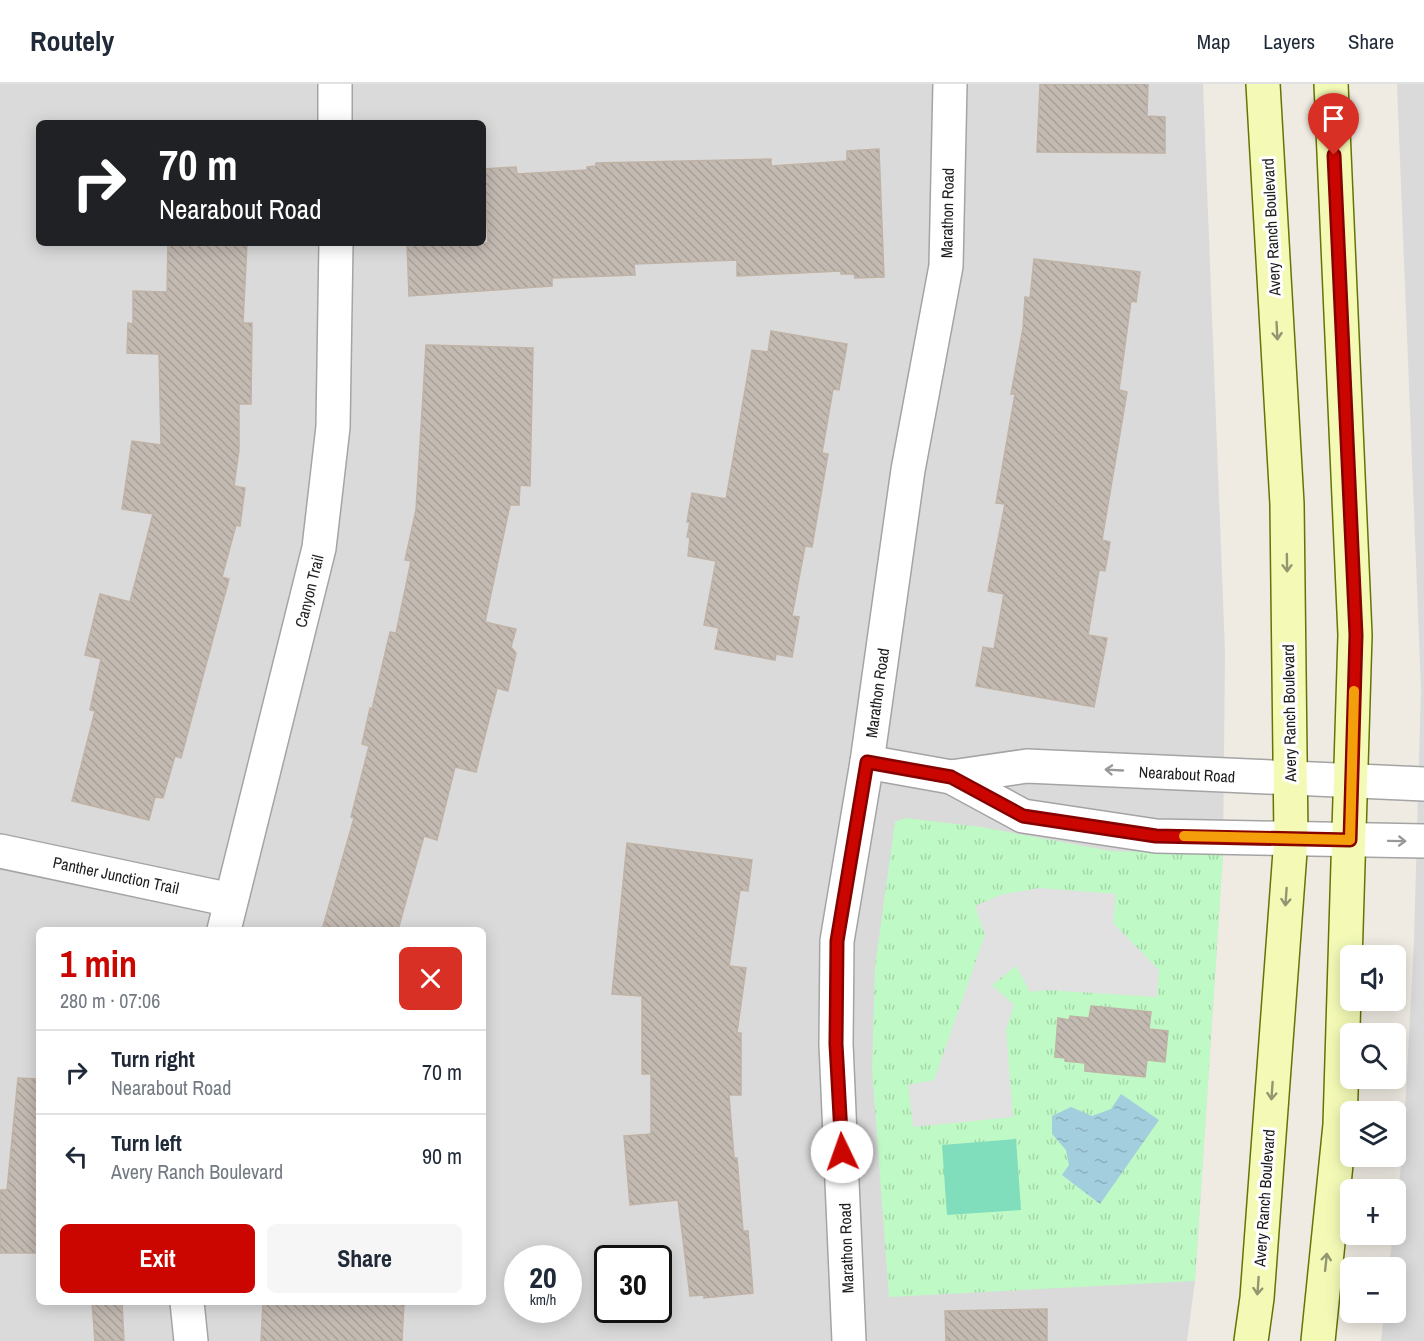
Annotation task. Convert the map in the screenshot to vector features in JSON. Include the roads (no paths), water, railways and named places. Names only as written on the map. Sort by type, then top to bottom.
[{"type":"main road","name":"Avery Ranch Boulevard","points":[[1251,1341],[1257,1298],[1291,838],[1287,504],[1263,84]]},
{"type":"main road","points":[[1318,1341],[1340,1125],[1356,635],[1331,84]]},
{"type":"street","points":[[334,84],[335,120]]},
{"type":"street","name":"Marathon Road","points":[[849,1341],[836,1044],[837,941],[867,762],[908,470],[946,266],[950,84]]},
{"type":"street","name":"Canyon Trail","points":[[227,915],[320,548],[333,427],[336,246]]},
{"type":"street","name":"Nearabout Road","points":[[867,762],[951,777],[1028,766],[1424,784]]},
{"type":"street","name":"Nearabout Road","points":[[951,777],[1023,816],[1156,836],[1424,841]]},
{"type":"street","name":"Panther Junction Trail","points":[[0,851],[227,915]]},
{"type":"street","points":[[187,1305],[191,1341]]},
{"type":"water","points":[[1121,1094],[1159,1120],[1100,1204],[1062,1175],[1069,1165],[1066,1150],[1052,1134],[1052,1116],[1071,1107],[1092,1116],[1111,1109]]}]
